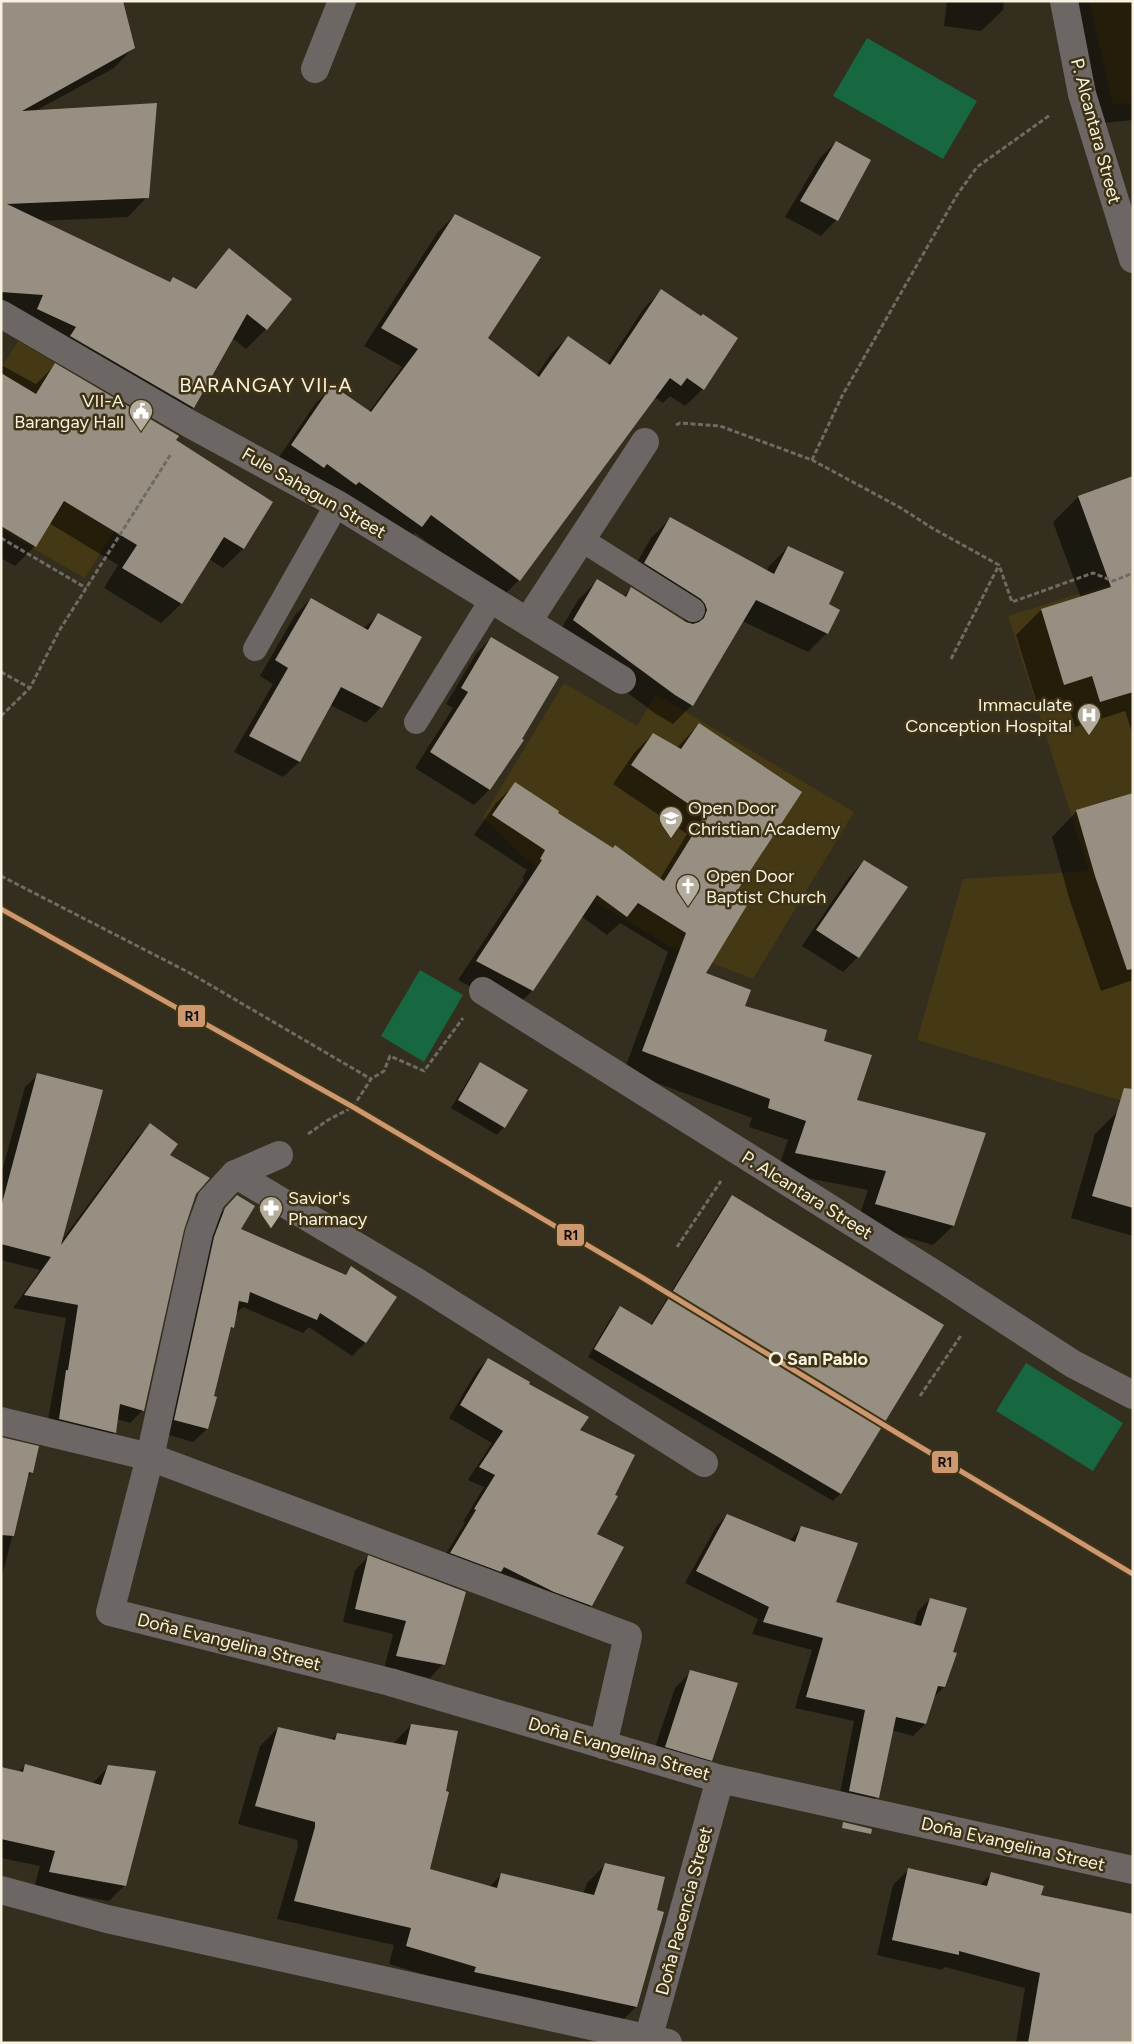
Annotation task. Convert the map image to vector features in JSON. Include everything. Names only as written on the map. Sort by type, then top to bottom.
[{"type":"street","points":[[314,69],[342,1]]},
{"type":"street","name":"P. Alcantara Street","points":[[1064,1],[1082,94],[1133,259]]},
{"type":"street","name":"Fule Sahagun Street","points":[[1,314],[190,424],[338,504],[622,680]]},
{"type":"street","points":[[528,621],[645,442]]},
{"type":"street","name":"P. Alcantara Street","points":[[483,991],[1073,1364],[1133,1395]]},
{"type":"street","points":[[150,1457],[199,1233],[211,1200],[235,1174],[279,1155]]},
{"type":"street","points":[[235,1174],[418,1282],[704,1463]]},
{"type":"street","points":[[1,1421],[150,1457],[628,1636],[604,1745]]},
{"type":"street","name":"Doña Evangelina Street","points":[[150,1457],[110,1612],[390,1682],[720,1779],[1133,1870]]},
{"type":"street","name":"Doña Pacencia Street","points":[[654,2042],[720,1779]]},
{"type":"street","points":[[1,1890],[107,1919],[654,2042]]},
{"type":"lane","points":[[255,649],[338,504]]},
{"type":"lane","points":[[582,540],[693,610]]},
{"type":"lane","points":[[416,722],[492,599]]},
{"type":"path","points":[[812,460],[842,396],[957,195],[977,167],[1082,94]]},
{"type":"path","points":[[645,442],[680,423],[720,426],[812,460],[901,508],[932,528],[999,565],[1012,602],[1093,573],[1113,581],[1133,573]]},
{"type":"path","points":[[1,716],[30,688],[59,631],[190,424]]},
{"type":"path","points":[[1,538],[86,588]]},
{"type":"path","points":[[951,659],[999,565]]},
{"type":"path","points":[[1,672],[30,688]]},
{"type":"path","points":[[1,876],[188,972],[371,1079]]},
{"type":"path","points":[[279,1155],[328,1120],[353,1107],[371,1079],[384,1071],[390,1056],[424,1071],[483,991]]},
{"type":"path","points":[[677,1246],[740,1153]]},
{"type":"path","points":[[920,1396],[982,1305]]},
{"type":"shaded area","points":[[1089,1],[1133,1],[1133,103],[1113,104]]},
{"type":"shaded area","points":[[18,341],[125,404],[158,460],[85,578],[1,530],[1,368]]},
{"type":"shaded area","points":[[1133,577],[1133,1104],[917,1040],[963,879],[1089,871],[1008,616]]},
{"type":"shaded area","name":"Open Door Christian Academy","points":[[564,683],[637,726],[656,694],[854,812],[753,979],[671,947],[527,861],[483,817]]},
{"type":"green space","points":[[867,38],[977,101],[943,159],[833,96]]},
{"type":"green space","points":[[420,970],[463,995],[424,1062],[381,1036]]},
{"type":"green space","points":[[1026,1363],[1123,1423],[1093,1471],[996,1411]]},
{"type":"building","points":[[1,1],[123,1],[135,48],[22,111],[157,103],[149,198],[7,204],[170,282],[173,277],[196,289],[229,248],[292,299],[267,330],[247,314],[194,408],[70,336],[76,327],[37,309],[43,295],[1,292]]},
{"type":"building","points":[[836,141],[871,160],[838,221],[800,201]]},
{"type":"building","points":[[455,214],[541,257],[488,338],[539,377],[568,336],[610,365],[661,289],[738,338],[704,390],[687,378],[681,386],[670,378],[520,581],[431,515],[422,527],[359,482],[356,485],[327,464],[324,468],[291,445],[332,385],[371,412],[418,349],[381,328]]},
{"type":"building","points":[[55,363],[179,436],[176,440],[273,502],[244,549],[224,537],[182,604],[122,568],[137,545],[64,501],[36,547],[1,526],[1,373],[36,394]]},
{"type":"building","points":[[1133,476],[1133,692],[1100,702],[1092,676],[1064,685],[1041,609],[1111,587],[1078,496]]},
{"type":"building","points":[[670,517],[774,574],[788,546],[844,572],[829,604],[840,610],[828,634],[756,600],[693,706],[675,695],[573,620],[597,579],[626,597],[631,587],[686,622],[693,624],[704,618],[707,610],[701,599],[644,563]]},
{"type":"building","points":[[311,598],[368,630],[378,613],[422,637],[382,708],[341,687],[300,762],[249,736],[288,668],[275,660]]},
{"type":"building","points":[[491,637],[559,677],[522,739],[524,740],[490,790],[430,752],[468,692],[461,688]]},
{"type":"building","points":[[699,723],[802,792],[735,894],[749,902],[706,973],[751,990],[745,1006],[827,1030],[824,1041],[872,1055],[857,1100],[986,1133],[954,1226],[875,1204],[886,1171],[795,1153],[806,1121],[768,1108],[770,1099],[642,1051],[686,933],[638,903],[627,917],[597,895],[533,991],[476,961],[542,860],[540,859],[545,850],[492,815],[515,782],[559,811],[558,813],[613,848],[615,845],[664,881],[705,815],[631,765],[653,733],[681,749]]},
{"type":"building","points":[[1133,793],[1133,969],[1127,970],[1095,876],[1076,810]]},
{"type":"building","points":[[864,860],[908,887],[859,958],[816,930]]},
{"type":"building","points":[[480,1062],[528,1090],[505,1128],[458,1100]]},
{"type":"building","points":[[37,1073],[103,1090],[61,1245],[150,1123],[178,1144],[170,1155],[210,1178],[196,1194],[184,1230],[144,1411],[120,1404],[116,1433],[59,1419],[78,1305],[24,1295],[51,1257],[1,1244],[1,1207]]},
{"type":"building","points":[[1124,1088],[1133,1089],[1133,1208],[1092,1196]]},
{"type":"building","points":[[237,1195],[255,1206],[241,1229],[346,1275],[351,1266],[397,1297],[366,1343],[320,1313],[317,1320],[250,1292],[248,1303],[239,1301],[234,1328],[231,1327],[214,1396],[217,1397],[208,1429],[174,1420],[214,1237],[225,1208]]},
{"type":"building","points":[[732,1195],[944,1325],[841,1494],[594,1349],[620,1306],[652,1325]]},
{"type":"building","points":[[488,1358],[530,1382],[529,1384],[589,1417],[580,1430],[635,1455],[615,1495],[618,1496],[597,1534],[624,1547],[592,1606],[554,1592],[504,1567],[501,1572],[450,1553],[495,1475],[479,1467],[503,1431],[460,1405]]},
{"type":"building","points":[[1,1437],[39,1446],[33,1473],[29,1472],[14,1536],[1,1535]]},
{"type":"building","points":[[727,1514],[795,1542],[801,1526],[858,1543],[836,1602],[921,1626],[930,1598],[967,1608],[953,1652],[957,1653],[945,1687],[938,1686],[926,1724],[896,1717],[879,1798],[849,1791],[865,1710],[806,1697],[823,1638],[763,1622],[769,1607],[696,1571]]},
{"type":"building","points":[[368,1555],[466,1592],[445,1665],[396,1656],[406,1621],[355,1609]]},
{"type":"building","points":[[690,1670],[738,1683],[712,1761],[665,1747]]},
{"type":"building","points":[[411,1724],[458,1731],[446,1791],[449,1792],[430,1869],[497,1888],[501,1873],[594,1895],[605,1863],[665,1877],[657,1910],[664,1912],[637,2007],[474,1972],[476,1967],[406,1946],[411,1928],[294,1901],[315,1822],[255,1806],[278,1727],[335,1740],[337,1733],[406,1745]]},
{"type":"building","points":[[25,1764],[101,1785],[108,1765],[156,1771],[126,1886],[49,1872],[55,1851],[1,1839],[1,1767],[23,1772]]},
{"type":"building","points":[[843,1822],[872,1829],[871,1834],[842,1828]]},
{"type":"building","points":[[908,1868],[987,1886],[991,1872],[1044,1886],[1041,1895],[1133,1914],[1133,2043],[1028,2043],[1040,1973],[959,1951],[959,1955],[892,1940]]},
{"type":"railway","points":[[1,909],[30,925]]},
{"type":"transit line","name":"R1","points":[[1,909],[353,1107],[643,1278],[1133,1574]]},
{"type":"place","name":"VII-A Barangay Hall","points":[[141,432]]},
{"type":"place","name":"Immaculate Conception Hospital","points":[[1089,736]]},
{"type":"place","name":"Open Door Christian Academy","points":[[671,839]]},
{"type":"place","name":"Open Door Baptist Church","points":[[688,907]]},
{"type":"place","name":"Savior's Pharmacy","points":[[271,1229]]},
{"type":"place","name":"San Pablo","points":[[776,1359]]},
{"type":"district","name":"BARANGAY VII-A","points":[[266,385]]}]
